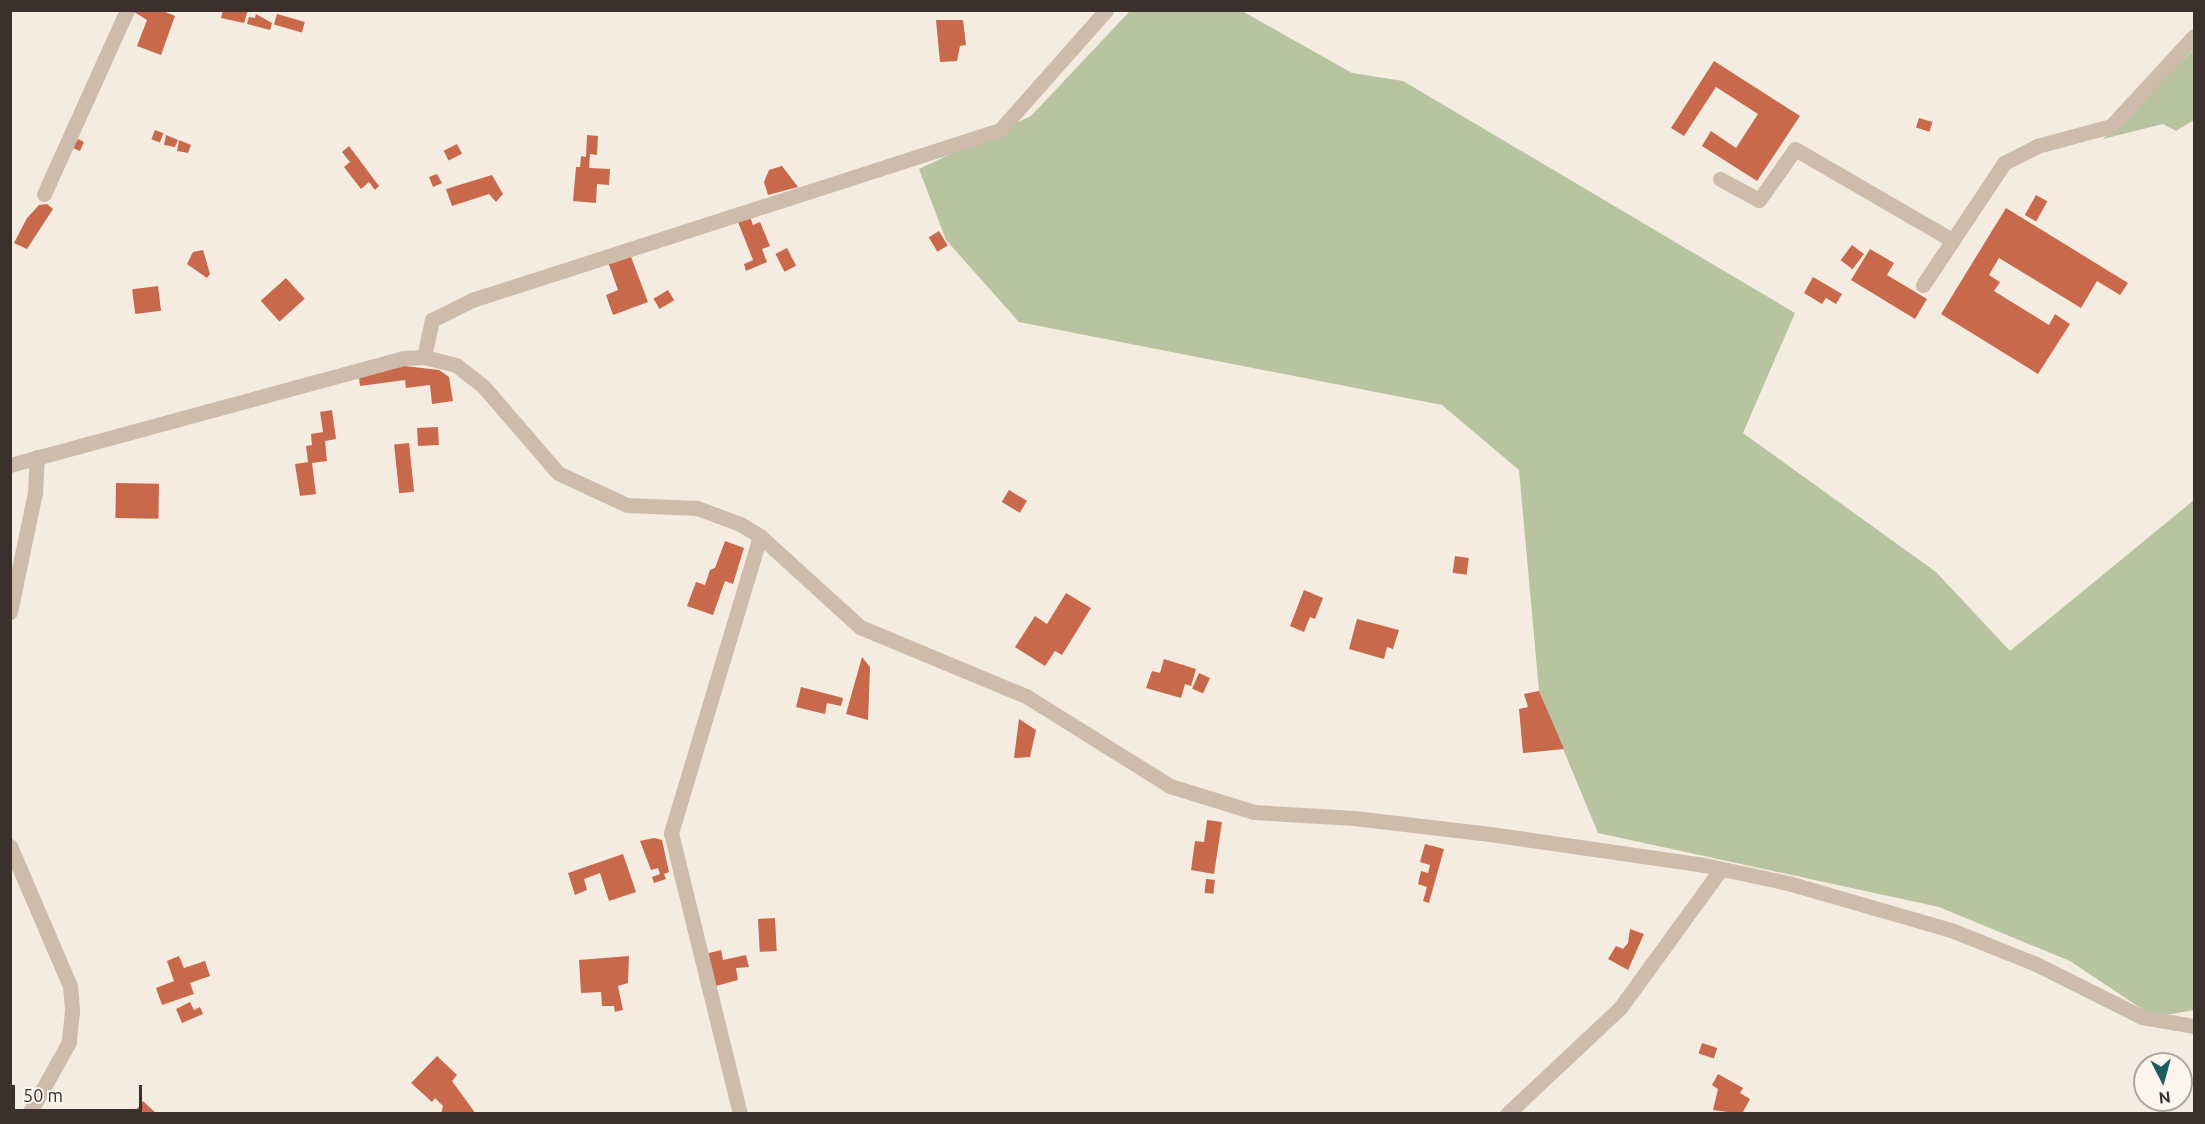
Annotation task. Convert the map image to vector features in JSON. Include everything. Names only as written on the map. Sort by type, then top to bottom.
[{"type":"street","points":[[44,194],[127,10]]},
{"type":"street","points":[[424,357],[432,320],[472,300],[1000,130],[1106,10]]},
{"type":"street","points":[[1923,285],[1950,239],[2004,163],[2037,147],[2111,126],[2194,36]]},
{"type":"street","points":[[1720,179],[1760,200],[1795,149],[1950,239]]},
{"type":"street","points":[[10,465],[404,358],[424,357],[456,365],[483,386],[558,473],[627,505],[697,508],[760,536],[860,627],[1026,696],[1170,786],[1254,812],[1354,818],[1490,834],[1721,869],[1788,883],[1951,930],[2036,964],[2142,1017],[2194,1026]]},
{"type":"street","points":[[10,612],[35,492],[38,457]]},
{"type":"street","points":[[740,1113],[671,833],[760,536]]},
{"type":"street","points":[[10,846],[70,986],[72,1011],[69,1042],[29,1113]]},
{"type":"street","points":[[1507,1113],[1620,1008],[1721,869]]},
{"type":"green space","points":[[1130,11],[1242,11],[1352,73],[1403,81],[1795,313],[1743,433],[1936,572],[2010,651],[2194,500],[2194,1010],[2154,1017],[2070,961],[1939,907],[1598,833],[1539,691],[1519,470],[1442,405],[1019,322],[946,240],[919,169],[1031,116]]},
{"type":"green space","points":[[2194,49],[2194,120],[2176,131],[2163,124],[2103,139]]},
{"type":"building","points":[[131,10],[161,10],[175,16],[161,55],[137,46],[147,20]]},
{"type":"building","points":[[223,10],[248,10],[244,23],[221,18]]},
{"type":"building","points":[[256,14],[272,23],[270,30],[247,24],[249,17],[255,18]]},
{"type":"building","points":[[277,14],[305,22],[302,33],[274,25]]},
{"type":"building","points":[[936,20],[963,20],[966,45],[960,46],[957,61],[940,62]]},
{"type":"building","points":[[1714,61],[1800,116],[1757,181],[1702,146],[1711,131],[1736,148],[1758,114],[1716,87],[1684,136],[1671,128]]},
{"type":"building","points":[[1919,118],[1932,122],[1929,132],[1916,128]]},
{"type":"building","points":[[155,130],[163,133],[160,143],[151,139]]},
{"type":"building","points":[[166,135],[178,140],[175,147],[164,145]]},
{"type":"building","points":[[587,135],[598,136],[597,155],[590,154],[589,168],[610,169],[609,185],[597,184],[596,203],[573,201],[576,167],[580,167],[581,156],[586,157]]},
{"type":"building","points":[[78,139],[84,142],[80,151],[73,148]]},
{"type":"building","points":[[179,140],[191,145],[188,153],[177,151]]},
{"type":"building","points":[[457,144],[462,154],[449,161],[444,151]]},
{"type":"building","points":[[349,146],[379,186],[375,190],[369,182],[361,189],[344,167],[350,162],[342,152]]},
{"type":"building","points":[[782,166],[798,187],[768,195],[764,182],[769,170]]},
{"type":"building","points":[[437,174],[442,183],[433,187],[429,177]]},
{"type":"building","points":[[492,175],[503,194],[496,202],[489,194],[452,206],[446,189]]},
{"type":"building","points":[[2036,195],[2047,201],[2036,221],[2025,215]]},
{"type":"building","points":[[47,204],[53,209],[27,249],[14,243],[27,218],[39,205]]},
{"type":"building","points":[[2006,208],[2128,283],[2120,295],[2097,281],[2081,308],[1999,258],[1989,275],[2000,282],[1994,291],[2049,325],[2055,314],[2070,324],[2038,374],[1941,314]]},
{"type":"building","points":[[750,217],[753,225],[760,222],[770,246],[762,249],[767,262],[746,271],[744,264],[753,260],[738,222]]},
{"type":"building","points":[[939,231],[948,246],[937,252],[929,237]]},
{"type":"building","points":[[1852,245],[1864,254],[1853,269],[1841,260]]},
{"type":"building","points":[[787,248],[796,266],[784,272],[775,254]]},
{"type":"building","points":[[1870,249],[1894,263],[1887,275],[1927,299],[1915,319],[1851,280]]},
{"type":"building","points":[[203,250],[210,274],[207,278],[187,264],[193,252]]},
{"type":"building","points":[[630,254],[648,302],[613,315],[606,295],[618,290],[608,262]]},
{"type":"building","points":[[1813,277],[1842,294],[1836,304],[1826,298],[1822,304],[1804,293]]},
{"type":"building","points":[[286,278],[305,299],[279,322],[261,301]]},
{"type":"building","points":[[158,286],[161,311],[135,314],[132,289]]},
{"type":"building","points":[[668,290],[674,300],[660,309],[653,299]]},
{"type":"building","points":[[396,365],[439,370],[449,377],[453,401],[432,404],[430,385],[406,388],[405,380],[360,386],[358,370]]},
{"type":"building","points":[[332,410],[336,439],[325,441],[327,461],[312,463],[316,494],[300,496],[295,464],[308,462],[306,446],[312,445],[311,434],[323,432],[320,412]]},
{"type":"building","points":[[438,427],[439,445],[418,446],[417,428]]},
{"type":"building","points":[[409,443],[414,492],[399,493],[394,445]]},
{"type":"building","points":[[116,483],[159,484],[158,519],[115,518]]},
{"type":"building","points":[[1009,490],[1027,501],[1020,513],[1002,502]]},
{"type":"building","points":[[725,541],[744,548],[733,584],[725,581],[713,615],[687,606],[696,582],[705,585],[710,570],[715,568]]},
{"type":"building","points":[[1455,556],[1469,558],[1466,575],[1453,573]]},
{"type":"building","points":[[1304,590],[1323,598],[1315,619],[1310,617],[1304,632],[1290,626]]},
{"type":"building","points":[[1066,593],[1091,608],[1062,655],[1055,651],[1045,666],[1015,647],[1035,616],[1047,624]]},
{"type":"building","points":[[1357,619],[1399,630],[1393,649],[1387,647],[1384,659],[1349,649]]},
{"type":"building","points":[[862,657],[870,667],[868,720],[846,714]]},
{"type":"building","points":[[1164,659],[1196,669],[1191,686],[1185,684],[1181,698],[1146,688],[1152,671],[1160,673]]},
{"type":"building","points":[[1199,673],[1210,678],[1203,693],[1192,689]]},
{"type":"building","points":[[801,687],[843,698],[841,706],[827,703],[825,714],[796,707]]},
{"type":"building","points":[[1539,691],[1564,749],[1523,753],[1519,709],[1528,707],[1524,694]]},
{"type":"building","points":[[1019,719],[1036,730],[1030,757],[1014,758]]},
{"type":"building","points":[[1207,820],[1222,822],[1214,874],[1191,870],[1195,841],[1204,842]]},
{"type":"building","points":[[654,838],[662,840],[669,872],[664,874],[666,879],[654,883],[652,877],[660,874],[658,868],[651,870],[640,841]]},
{"type":"building","points":[[1425,844],[1444,849],[1429,903],[1423,901],[1427,887],[1418,884],[1421,871],[1428,873],[1430,865],[1420,862]]},
{"type":"building","points":[[623,854],[636,892],[609,901],[600,873],[584,879],[587,890],[575,895],[568,873]]},
{"type":"building","points":[[1206,879],[1215,880],[1213,894],[1205,893]]},
{"type":"building","points":[[775,918],[777,951],[760,952],[758,919]]},
{"type":"building","points":[[1630,929],[1644,934],[1628,970],[1608,959],[1616,946],[1623,949],[1628,943]]},
{"type":"building","points":[[721,950],[723,960],[746,955],[749,967],[736,968],[738,980],[716,986],[705,954]]},
{"type":"building","points":[[179,956],[184,968],[205,961],[210,976],[190,983],[194,994],[162,1005],[156,988],[174,981],[167,961]]},
{"type":"building","points":[[629,956],[628,983],[618,986],[623,1010],[615,1012],[614,1006],[602,1006],[601,992],[581,993],[579,960]]},
{"type":"building","points":[[190,1002],[194,1010],[200,1007],[203,1014],[182,1023],[176,1009]]},
{"type":"building","points":[[1702,1043],[1717,1048],[1714,1058],[1699,1053]]},
{"type":"building","points":[[437,1056],[457,1075],[452,1081],[476,1114],[441,1114],[443,1106],[435,1098],[432,1102],[411,1083]]},
{"type":"building","points":[[1718,1074],[1743,1088],[1740,1093],[1750,1099],[1742,1114],[1713,1110],[1718,1089],[1712,1085]]},
{"type":"building","points":[[143,1101],[157,1114],[133,1114]]}]
